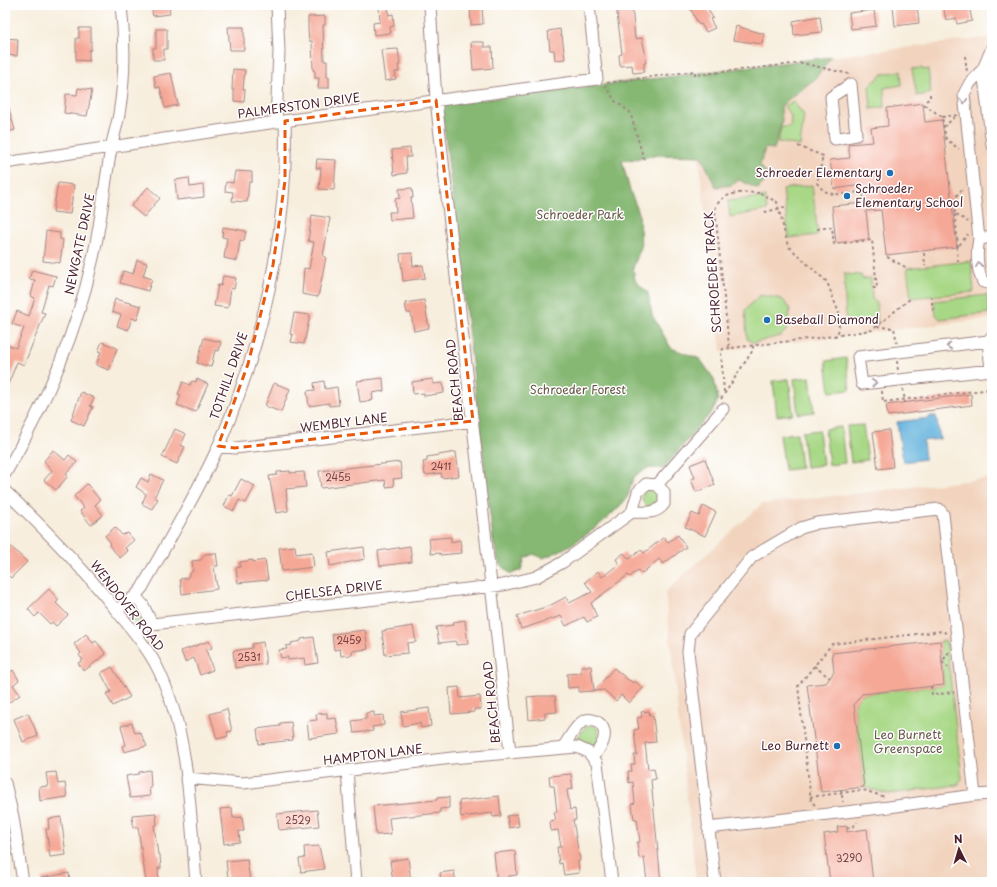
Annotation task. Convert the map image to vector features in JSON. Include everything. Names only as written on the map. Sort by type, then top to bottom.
[{"type":"street","name":"NEWGATE DRIVE","points":[[5,474],[19,450],[57,374],[78,314],[97,238],[111,147],[116,132],[122,89],[123,55],[121,5]]},
{"type":"street","name":"TOTHILL DRIVE","points":[[117,610],[135,596],[142,588],[170,540],[218,446],[248,364],[272,271],[278,241],[284,181],[280,121],[277,5]]},
{"type":"street","name":"BEACH ROAD","points":[[430,5],[436,100],[510,752]]},
{"type":"street","name":"PALMERSTON DRIVE","points":[[5,163],[280,121],[597,79],[589,5]]},
{"type":"street","points":[[992,48],[983,69],[970,83],[964,94],[979,239],[977,248],[980,277],[983,282],[992,284]]},
{"type":"street","points":[[983,69],[992,145]]},
{"type":"street","points":[[852,79],[856,135],[835,139],[831,97],[852,79]]},
{"type":"street","points":[[979,239],[992,237]]},
{"type":"street","points":[[990,338],[991,370],[862,384],[858,357],[990,338]]},
{"type":"street","points":[[657,485],[720,412]]},
{"type":"street","name":"WEMBLY LANE","points":[[218,446],[235,448],[473,421]]},
{"type":"street","points":[[646,484],[657,485],[664,492],[665,500],[662,507],[653,512],[632,512],[641,487],[646,484]]},
{"type":"street","name":"WENDOVER ROAD","points":[[5,491],[65,549],[117,610],[158,667],[169,694],[179,731],[186,778],[196,882]]},
{"type":"street","points":[[715,882],[688,652],[690,634],[752,557],[800,528],[817,522],[939,509],[943,514],[975,795]]},
{"type":"street","name":"CHELSEA DRIVE","points":[[134,632],[152,624],[492,586],[526,580],[546,572],[632,512]]},
{"type":"street","points":[[135,596],[142,605],[152,624]]},
{"type":"street","points":[[563,747],[581,722],[592,719],[599,723],[603,728],[604,736],[599,748],[593,756],[599,772],[612,882]]},
{"type":"street","name":"HAMPTON LANE","points":[[186,778],[243,783],[563,747],[582,749],[593,756]]},
{"type":"street","points":[[347,771],[356,882]]},
{"type":"street","points":[[5,783],[13,817],[23,882]]},
{"type":"street","points":[[708,828],[992,794]]},
{"type":"path","points":[[644,160],[630,112],[615,101],[604,83],[695,71],[695,75],[802,63],[852,79]]},
{"type":"path","points":[[930,94],[930,98],[926,101],[925,105],[942,117],[945,126],[946,140],[960,149]]},
{"type":"path","points":[[942,117],[957,115],[945,126]]},
{"type":"path","points":[[798,146],[823,156],[817,183],[822,191],[828,194],[862,192]]},
{"type":"path","points":[[958,247],[953,200],[964,186]]},
{"type":"path","name":"SCHROEDER TRACK","points":[[779,208],[771,197],[760,193],[724,196],[717,203],[715,210],[725,322],[727,342],[731,348],[872,330],[911,298]]},
{"type":"path","points":[[765,211],[785,207]]},
{"type":"path","points":[[779,208],[784,238],[788,246],[827,282],[840,316],[838,333],[834,336]]},
{"type":"path","points":[[955,214],[969,223]]},
{"type":"path","points":[[817,229],[832,227],[834,244],[872,240],[877,288],[872,288]]},
{"type":"path","points":[[924,253],[925,266]]},
{"type":"path","points":[[887,257],[908,268]]},
{"type":"path","points":[[931,296],[933,310],[935,310]]},
{"type":"path","points":[[989,309],[992,312]]},
{"type":"path","points":[[720,412],[717,404],[753,350],[753,346]]},
{"type":"path","points":[[725,393],[720,352],[723,349],[731,348]]},
{"type":"path","points":[[881,382],[883,402],[992,389]]},
{"type":"path","points":[[815,807],[810,797],[798,686],[832,644],[942,631],[948,635]]},
{"type":"path","points":[[949,646],[950,658]]},
{"type":"path","points":[[950,652],[942,662],[952,671],[951,665]]},
{"type":"path","points":[[814,666],[830,678]]},
{"type":"path","points":[[931,686],[932,695],[954,692],[954,685]]},
{"type":"path","points":[[842,789],[843,804]]},
{"type":"path","points":[[810,797],[863,790],[888,797]]},
{"type":"path","points":[[847,828],[853,827],[858,821],[857,817]]},
{"type":"highlighted area","points":[[436,100],[473,421],[235,448],[218,446],[248,364],[273,265],[285,181],[285,121]]},
{"type":"shaded area","name":"Schroeder Elementary School","points":[[992,37],[992,318],[721,351],[689,74]]},
{"type":"shaded area","points":[[992,478],[992,882],[696,882],[665,592],[762,504]]},
{"type":"green space","name":"Schroeder Forest","points":[[831,57],[815,79],[791,97],[781,107],[782,122],[774,149],[765,148],[760,165],[769,177],[758,189],[739,180],[732,185],[716,187],[701,156],[659,155],[622,161],[630,191],[639,213],[641,247],[633,268],[635,280],[648,293],[652,315],[671,348],[700,359],[714,379],[718,399],[714,409],[663,469],[647,469],[634,477],[628,496],[609,517],[577,541],[554,554],[543,558],[533,554],[525,558],[521,570],[510,574],[499,563],[493,540],[442,109],[446,104]]},
{"type":"green space","points":[[922,68],[923,70],[928,69],[931,93],[917,96],[912,69]]},
{"type":"green space","points":[[901,71],[902,85],[884,88],[885,107],[871,109],[869,86],[883,74]]},
{"type":"green space","points":[[793,101],[804,115],[800,146],[778,142],[781,127],[790,127],[791,116],[784,107]]},
{"type":"green space","points":[[812,185],[818,235],[789,238],[783,189]]},
{"type":"green space","points":[[765,197],[767,210],[730,217],[728,201]]},
{"type":"green space","points":[[971,261],[974,292],[911,298],[907,268]]},
{"type":"green space","points":[[844,274],[861,275],[862,279],[871,278],[872,299],[876,302],[878,324],[846,326]]},
{"type":"green space","name":"Baseball Diamond","points":[[760,295],[782,299],[790,309],[787,330],[780,336],[754,343],[747,339],[745,310]]},
{"type":"green space","points":[[987,295],[989,313],[940,319],[936,315],[934,301]]},
{"type":"green space","points":[[846,358],[850,390],[830,392],[826,361]]},
{"type":"green space","points":[[810,377],[814,412],[798,414],[794,379]]},
{"type":"green space","points":[[789,379],[793,414],[777,416],[773,381]]},
{"type":"green space","points":[[863,425],[868,460],[851,462],[847,426]]},
{"type":"green space","points":[[841,427],[845,463],[829,465],[825,429]]},
{"type":"green space","points":[[819,430],[823,465],[806,467],[802,432]]},
{"type":"green space","points":[[797,433],[801,468],[785,470],[780,435]]},
{"type":"green space","points":[[651,489],[657,492],[660,498],[657,504],[651,507],[645,504],[642,498],[645,492]]},
{"type":"green space","points":[[137,605],[143,616],[143,621],[141,623],[133,622],[128,615],[133,606]]},
{"type":"green space","name":"Leo Burnett Greenspace","points":[[940,641],[946,641],[962,779],[958,785],[888,794],[864,787],[854,704],[862,694],[944,685]]},
{"type":"green space","points":[[592,725],[598,729],[598,739],[592,746],[580,741],[578,737],[586,726]]},
{"type":"water","points":[[930,416],[936,416],[940,439],[923,441],[925,459],[903,462],[897,422],[930,418]]},
{"type":"building","points":[[151,5],[169,5],[170,14],[153,16]]},
{"type":"building","points":[[470,5],[482,5],[483,24],[471,25]]},
{"type":"building","points":[[616,5],[632,5],[635,39],[642,38],[645,52],[646,63],[644,63],[644,72],[633,73],[632,65],[620,66],[619,55],[622,54]]},
{"type":"building","points":[[695,5],[706,5],[713,18],[710,19],[715,28],[706,32],[701,24],[699,25],[690,8]]},
{"type":"building","points":[[917,5],[919,23],[895,26],[893,6]]},
{"type":"building","points":[[943,5],[969,5],[972,21],[957,24],[956,18],[946,20]]},
{"type":"building","points":[[388,6],[389,15],[393,14],[394,26],[390,27],[391,33],[374,35],[373,23],[380,22],[379,7]]},
{"type":"building","points":[[874,10],[876,26],[851,29],[849,13]]},
{"type":"building","points":[[325,16],[325,25],[323,25],[324,61],[327,61],[329,88],[318,88],[319,78],[315,78],[315,71],[313,70],[312,41],[309,41],[308,17]]},
{"type":"building","points":[[820,16],[822,32],[794,35],[793,21]]},
{"type":"building","points":[[736,26],[764,34],[762,44],[733,40]]},
{"type":"building","points":[[228,27],[244,27],[244,50],[230,50]]},
{"type":"building","points":[[79,28],[91,28],[91,50],[89,50],[89,61],[76,60],[76,38],[79,38]]},
{"type":"building","points":[[156,29],[167,29],[167,49],[164,49],[164,60],[153,60],[153,48],[156,48]]},
{"type":"building","points":[[560,29],[565,59],[555,60],[554,50],[550,50],[548,31]]},
{"type":"building","points":[[5,38],[18,39],[17,56],[5,55]]},
{"type":"building","points":[[471,42],[484,42],[484,47],[492,47],[493,68],[473,70]]},
{"type":"building","points":[[398,49],[400,65],[398,65],[399,72],[395,72],[396,79],[385,81],[381,50]]},
{"type":"building","points":[[233,69],[245,70],[243,89],[245,89],[244,102],[234,101],[234,90],[232,90]]},
{"type":"building","points":[[171,73],[178,105],[165,108],[160,87],[156,88],[154,76]]},
{"type":"building","points":[[78,88],[92,90],[87,116],[64,113],[66,94],[77,95]]},
{"type":"building","points":[[5,102],[7,102],[15,130],[5,133]]},
{"type":"building","name":"Schroeder Elementary","points":[[923,103],[925,122],[942,120],[957,247],[886,255],[881,210],[866,211],[869,239],[836,243],[832,206],[864,203],[862,185],[834,189],[830,160],[850,158],[848,144],[873,142],[871,128],[888,126],[887,108]]},
{"type":"building","points":[[410,148],[411,157],[406,157],[407,173],[394,175],[392,150]]},
{"type":"building","points":[[317,159],[336,160],[334,190],[319,189],[321,168],[316,168]]},
{"type":"building","points":[[235,171],[252,172],[252,182],[249,182],[247,202],[232,201],[233,192],[225,191],[226,182],[233,183]]},
{"type":"building","points":[[189,178],[190,187],[203,185],[204,197],[177,200],[175,180]]},
{"type":"building","points":[[58,183],[74,185],[70,214],[53,212]]},
{"type":"building","points":[[148,187],[160,198],[144,217],[131,206]]},
{"type":"building","points":[[412,188],[413,198],[411,198],[413,218],[390,220],[389,212],[396,212],[395,199],[400,198],[399,189]]},
{"type":"building","points":[[312,215],[330,218],[323,256],[326,257],[318,297],[302,294],[304,268],[309,269],[314,242],[308,241]]},
{"type":"building","points":[[223,227],[246,231],[244,241],[240,240],[237,261],[224,258],[227,238],[222,237]]},
{"type":"building","points":[[46,231],[60,233],[60,239],[63,240],[60,263],[43,261]]},
{"type":"building","points":[[412,253],[413,266],[423,265],[425,278],[403,281],[400,254]]},
{"type":"building","points":[[137,260],[147,263],[143,276],[152,279],[148,291],[120,283],[123,271],[133,274]]},
{"type":"building","points":[[32,270],[56,276],[53,286],[49,285],[41,312],[45,313],[24,365],[17,362],[5,392],[5,344],[16,348],[24,328],[12,324],[17,311],[29,316],[35,298],[31,296],[35,280],[29,279]]},
{"type":"building","points":[[223,276],[236,278],[234,289],[231,288],[228,308],[214,306],[218,285],[221,286]]},
{"type":"building","points":[[115,299],[141,306],[137,320],[132,318],[128,330],[117,326],[121,315],[112,312]]},
{"type":"building","points":[[424,300],[429,328],[414,331],[411,313],[407,313],[405,303]]},
{"type":"building","points":[[294,313],[310,315],[304,344],[291,342],[293,335],[290,334]]},
{"type":"building","points":[[204,338],[221,342],[219,351],[215,350],[211,367],[197,363]]},
{"type":"building","points":[[102,342],[117,348],[109,370],[96,365],[101,352],[98,351]]},
{"type":"building","points":[[383,378],[384,391],[372,393],[373,400],[360,402],[357,381]]},
{"type":"building","points":[[197,379],[208,384],[196,412],[177,405],[181,395],[178,394],[183,382],[190,385],[192,381],[196,382]]},
{"type":"building","points":[[433,379],[433,384],[443,383],[444,393],[424,396],[424,393],[413,394],[412,382]]},
{"type":"building","points":[[324,381],[325,389],[337,387],[339,405],[329,406],[329,403],[309,406],[307,391],[315,390],[314,383]]},
{"type":"building","points":[[274,383],[290,389],[281,412],[265,406]]},
{"type":"building","points":[[81,392],[94,398],[90,406],[93,407],[84,426],[71,420]]},
{"type":"building","points":[[971,394],[972,405],[888,416],[886,405]]},
{"type":"building","points":[[175,429],[186,434],[181,445],[185,447],[177,464],[162,457]]},
{"type":"building","points":[[889,430],[893,467],[878,469],[873,432]]},
{"type":"building","points":[[53,450],[65,460],[69,455],[77,462],[66,474],[68,476],[56,490],[44,480],[52,471],[44,461]]},
{"type":"building","points":[[456,452],[459,476],[442,478],[441,473],[425,475],[423,462],[427,461],[427,457]]},
{"type":"building","points":[[705,459],[715,485],[696,492],[691,479],[695,478],[690,465]]},
{"type":"building","points":[[400,462],[402,478],[393,479],[394,486],[386,487],[385,480],[321,488],[319,471]]},
{"type":"building","points":[[290,471],[290,473],[304,472],[306,487],[286,489],[288,511],[276,513],[269,476],[277,475],[277,472]]},
{"type":"building","points":[[151,474],[163,480],[154,497],[158,499],[152,509],[142,504],[146,494],[136,487],[141,478],[148,482]]},
{"type":"building","points":[[241,479],[255,486],[246,503],[239,500],[234,511],[224,506],[229,495],[232,496]]},
{"type":"building","points":[[87,484],[100,500],[95,505],[103,515],[91,525],[80,511],[84,508],[74,496]]},
{"type":"building","points":[[703,506],[716,512],[705,536],[685,527],[692,513],[699,516]]},
{"type":"building","points":[[115,527],[122,535],[128,533],[134,540],[125,548],[128,551],[120,558],[109,545],[111,543],[105,536]]},
{"type":"building","points":[[678,535],[686,547],[663,564],[659,559],[641,574],[638,570],[630,577],[628,575],[591,603],[597,617],[587,622],[584,617],[566,626],[561,616],[521,629],[517,616],[549,606],[566,597],[569,603],[592,592],[585,582],[598,571],[602,577],[619,564],[616,559],[624,553],[629,559],[641,550],[644,553],[664,537],[668,542]]},
{"type":"building","points":[[451,537],[451,542],[460,540],[462,553],[440,555],[440,553],[431,554],[429,539]]},
{"type":"building","points":[[5,541],[27,562],[11,578],[5,572]]},
{"type":"building","points":[[295,546],[296,554],[312,552],[314,567],[282,571],[279,548]]},
{"type":"building","points":[[410,546],[412,562],[380,566],[378,551]]},
{"type":"building","points":[[364,547],[365,559],[330,566],[328,552]]},
{"type":"building","points":[[216,553],[218,566],[214,566],[217,589],[182,594],[180,579],[187,578],[193,570],[192,561],[201,560],[205,554]]},
{"type":"building","points":[[253,560],[253,562],[265,560],[268,580],[238,583],[236,568],[240,567],[240,562]]},
{"type":"building","points":[[49,589],[59,600],[56,603],[68,615],[56,626],[52,622],[50,624],[39,613],[35,617],[28,609]]},
{"type":"building","points":[[465,620],[468,644],[456,645],[456,641],[439,643],[436,627],[454,625],[453,622]]},
{"type":"building","points":[[413,626],[416,642],[407,643],[408,653],[385,655],[382,631]]},
{"type":"building","points":[[365,630],[368,649],[352,651],[352,655],[341,656],[340,649],[334,650],[332,634]]},
{"type":"building","points":[[86,634],[93,643],[96,641],[106,654],[84,671],[78,663],[83,660],[79,655],[81,653],[74,644]]},
{"type":"building","points":[[314,637],[318,663],[305,665],[304,658],[288,660],[288,657],[281,658],[279,650],[287,649],[286,646],[292,645],[291,643],[301,641],[301,639]]},
{"type":"building","points":[[209,641],[212,648],[206,650],[213,670],[200,675],[194,658],[185,662],[181,651]]},
{"type":"building","name":"Leo Burnett","points":[[940,641],[944,685],[862,694],[854,704],[864,787],[821,792],[807,685],[826,683],[834,672],[832,653]]},
{"type":"building","points":[[263,642],[266,664],[235,668],[233,651],[252,648],[252,644]]},
{"type":"building","points":[[581,666],[591,666],[594,691],[579,692],[579,687],[568,688],[567,674],[581,673]]},
{"type":"building","points":[[112,667],[130,697],[113,706],[106,694],[111,692],[101,673]]},
{"type":"building","points":[[614,668],[627,679],[634,683],[635,681],[643,688],[629,703],[621,695],[616,701],[604,690],[594,691]]},
{"type":"building","points":[[13,670],[19,680],[13,685],[20,695],[5,705],[5,673],[6,675]]},
{"type":"building","points":[[459,687],[460,698],[480,696],[481,709],[474,709],[474,712],[451,714],[449,688]]},
{"type":"building","points":[[555,696],[557,712],[545,713],[545,718],[529,720],[527,697]]},
{"type":"building","points":[[429,708],[431,726],[421,728],[420,723],[403,726],[401,712]]},
{"type":"building","points":[[227,709],[232,731],[227,732],[228,736],[217,739],[210,714]]},
{"type":"building","points":[[649,711],[650,716],[653,716],[656,742],[645,743],[648,769],[654,768],[656,779],[651,780],[661,882],[647,882],[644,857],[639,858],[637,842],[640,842],[637,819],[634,819],[632,804],[635,803],[633,782],[629,783],[628,771],[632,771],[631,765],[635,764],[634,755],[637,755],[634,730],[639,729],[637,718],[642,717],[641,712]]},
{"type":"building","points":[[374,712],[374,716],[383,715],[384,725],[372,727],[373,731],[354,733],[352,721],[366,719],[366,713]]},
{"type":"building","points":[[28,713],[38,736],[23,742],[14,719]]},
{"type":"building","points":[[327,713],[327,719],[336,718],[339,734],[309,738],[307,721],[317,720],[316,714]]},
{"type":"building","points":[[291,722],[293,740],[259,744],[257,729],[280,726],[280,723]]},
{"type":"building","points":[[132,723],[135,733],[140,732],[147,746],[124,752],[122,746],[126,745],[121,726]]},
{"type":"building","points":[[150,770],[150,796],[130,798],[126,776],[139,774],[139,772]]},
{"type":"building","points":[[56,772],[58,784],[65,783],[67,797],[40,801],[39,787],[48,786],[46,773]]},
{"type":"building","points":[[571,774],[573,789],[567,790],[570,810],[575,809],[576,820],[573,820],[580,861],[578,861],[579,873],[564,875],[562,863],[559,864],[557,847],[561,847],[558,830],[551,831],[550,821],[556,820],[554,812],[557,812],[554,786],[550,786],[549,776]]},
{"type":"building","points":[[499,796],[501,816],[493,817],[492,813],[461,817],[459,801]]},
{"type":"building","points":[[449,797],[449,808],[440,809],[440,813],[389,818],[391,834],[376,835],[373,806],[437,800],[437,798]]},
{"type":"building","points":[[232,808],[233,818],[242,817],[244,831],[239,831],[240,842],[224,844],[220,809]]},
{"type":"building","points":[[317,810],[319,826],[279,830],[277,814]]},
{"type":"building","points":[[156,813],[157,825],[154,825],[161,868],[158,868],[159,882],[146,882],[138,827],[133,828],[132,815]]},
{"type":"building","points":[[517,814],[519,826],[509,828],[507,816]]},
{"type":"building","points":[[61,817],[66,855],[50,857],[46,829],[49,829],[48,819]]},
{"type":"building","points":[[847,826],[847,832],[867,829],[873,882],[830,882],[824,834],[838,832],[837,827]]},
{"type":"building","points":[[319,846],[324,869],[301,872],[299,859],[305,858],[304,847]]},
{"type":"building","points":[[515,851],[517,875],[509,876],[509,882],[497,882],[494,853]]},
{"type":"building","points":[[408,858],[411,882],[393,882],[390,861]]},
{"type":"building","points":[[247,859],[250,882],[232,882],[231,878],[228,878],[226,861]]},
{"type":"building","points":[[454,871],[456,882],[441,882],[440,873]]},
{"type":"building","points":[[69,873],[70,882],[42,882],[41,878]]},
{"type":"place","name":"Schroeder Elementary","points":[[890,173]]},
{"type":"place","name":"Schroeder Elementary School","points":[[847,196]]},
{"type":"place","name":"Baseball Diamond","points":[[767,320]]},
{"type":"place","name":"Leo Burnett","points":[[837,746]]},
{"type":"park label","name":"Schroeder Park","points":[[580,215]]}]
